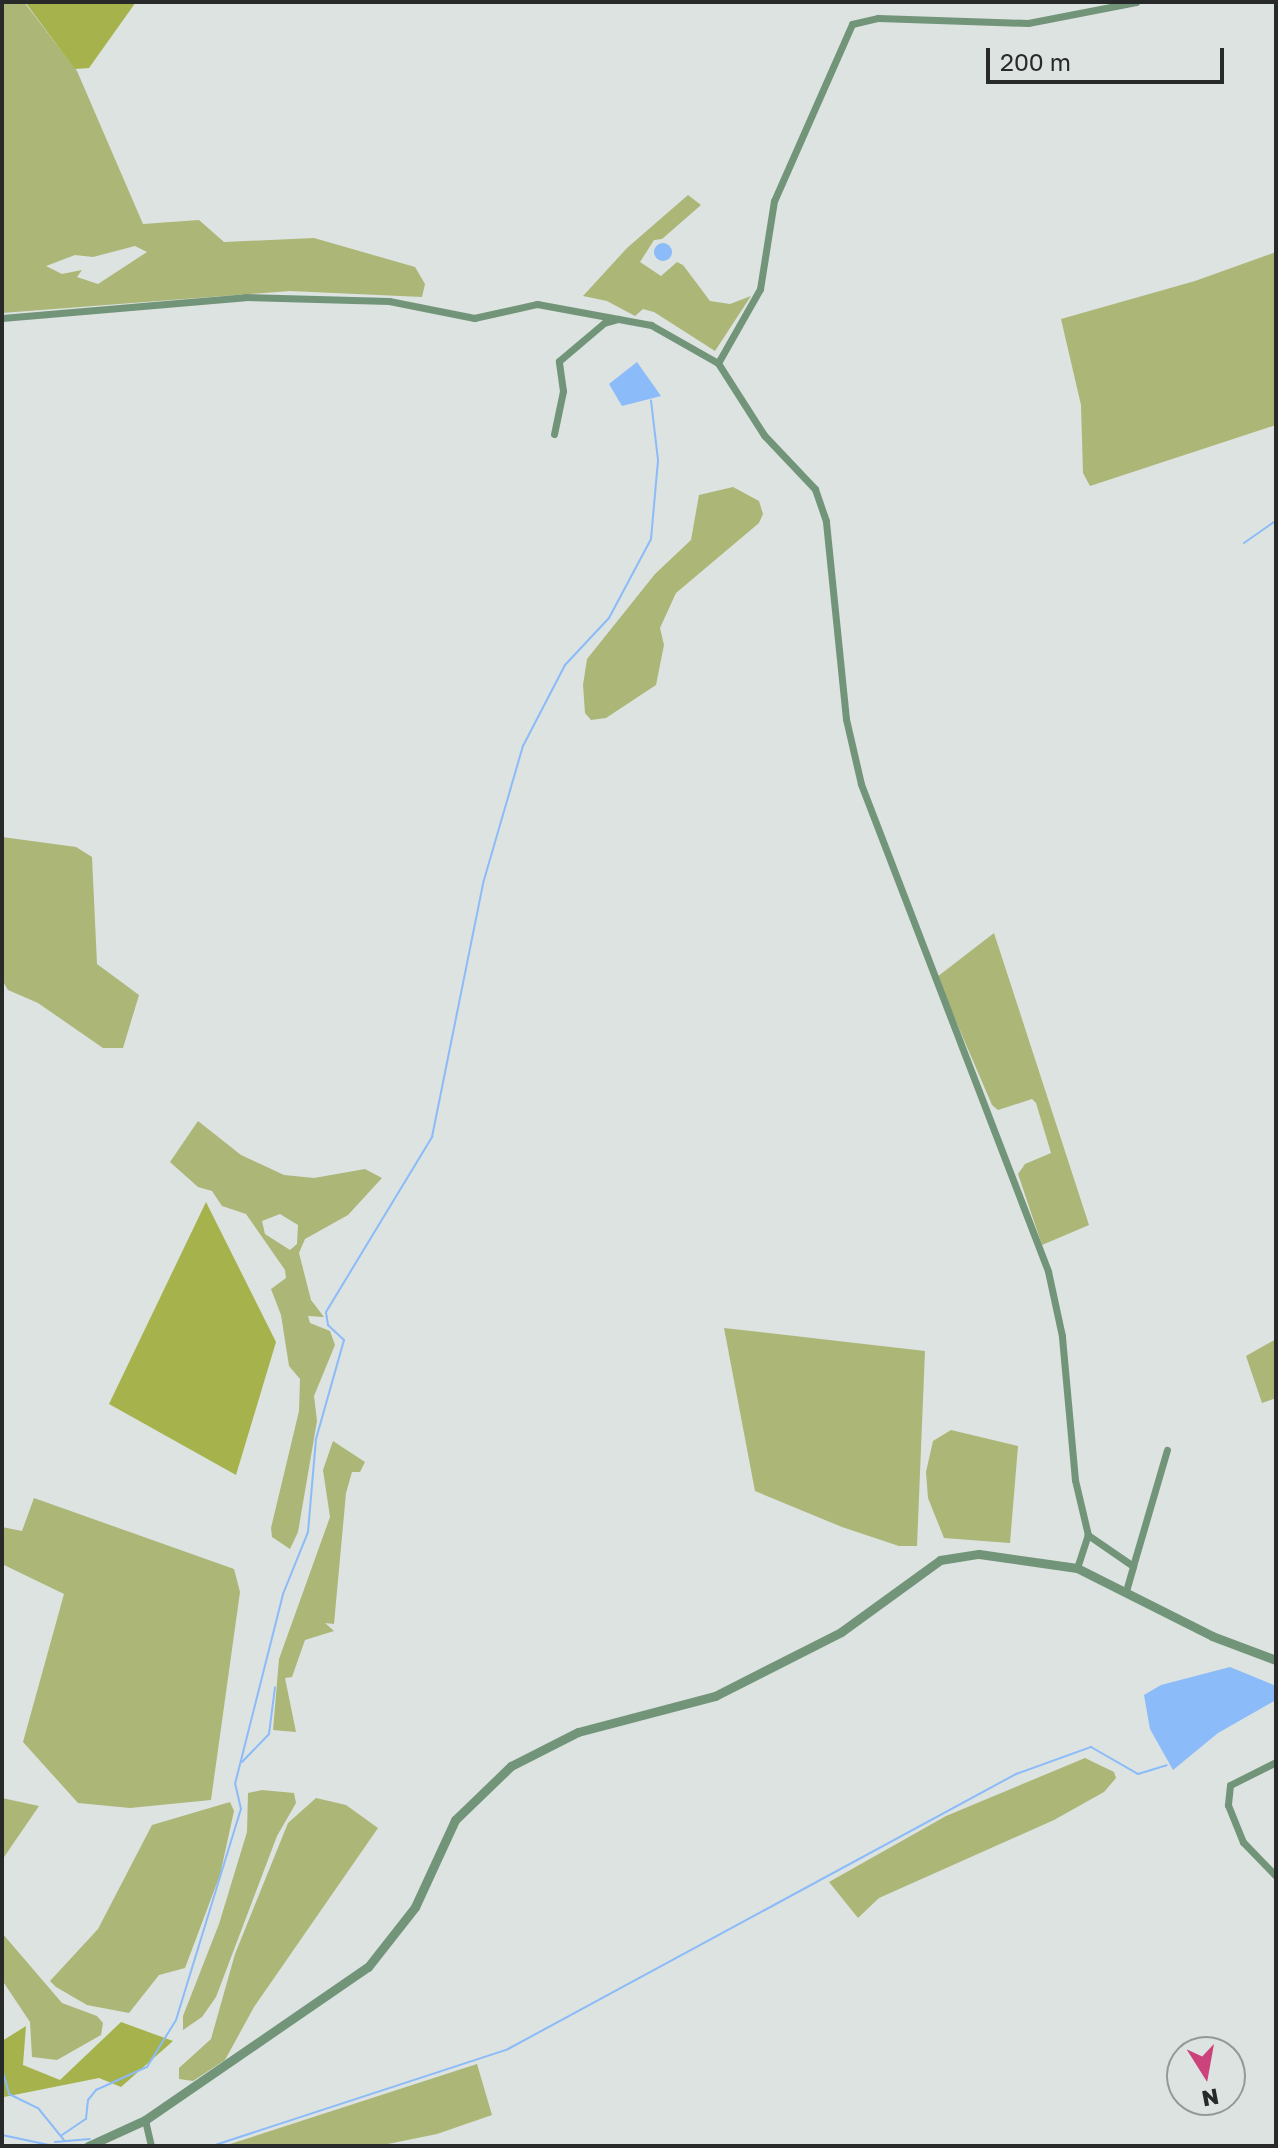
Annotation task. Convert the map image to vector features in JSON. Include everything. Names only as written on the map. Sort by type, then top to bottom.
[{"type":"street","points":[[718,363],[756,299],[774,201],[852,24],[878,18],[1028,23],[1136,2]]},
{"type":"street","points":[[2,318],[312,296],[389,301],[457,317],[509,313],[537,304],[620,319],[671,334],[718,363],[764,435],[815,489],[826,521],[846,719],[861,784],[1048,1271],[1062,1336],[1075,1480],[1088,1535],[1077,1568]]},
{"type":"street","points":[[554,434],[563,391],[559,361],[604,323],[620,319]]},
{"type":"street","points":[[1126,1591],[1167,1450]]},
{"type":"street","points":[[1088,1535],[1133,1566]]},
{"type":"street","points":[[88,2146],[145,2120],[368,1967],[415,1907],[455,1820],[489,1782],[533,1751],[578,1732],[715,1696],[841,1632],[949,1556],[979,1554],[1077,1568],[1212,1636],[1276,1660]]},
{"type":"street","points":[[1276,1762],[1230,1785],[1228,1805],[1243,1842],[1276,1876]]},
{"type":"street","points":[[145,2120],[151,2146]]},
{"type":"green space","points":[[2,2],[24,2],[77,71],[143,224],[199,220],[224,242],[314,238],[415,267],[425,284],[422,297],[290,291],[2,313]],"holes":[[[135,246],[147,252],[98,284],[77,277],[82,270],[62,274],[46,266],[75,255],[93,257]]]},
{"type":"green space","points":[[25,2],[136,2],[89,68],[75,69]]},
{"type":"green space","points":[[688,195],[701,205],[662,239],[654,240],[640,262],[661,276],[677,262],[683,265],[710,301],[730,304],[751,296],[715,351],[654,312],[643,309],[635,316],[607,301],[583,296],[627,248]]},
{"type":"green space","points":[[1276,252],[1276,425],[1090,486],[1083,473],[1081,405],[1061,319],[1195,281]]},
{"type":"green space","points":[[733,487],[759,501],[763,514],[759,523],[676,593],[660,628],[664,645],[656,685],[606,718],[591,720],[585,713],[583,685],[587,659],[655,574],[691,540],[699,495]]},
{"type":"green space","points":[[2,837],[76,847],[92,857],[97,964],[139,995],[123,1048],[103,1048],[38,1003],[8,990],[2,980]]},
{"type":"green space","points":[[994,933],[1089,1225],[1042,1245],[1018,1174],[1025,1164],[1051,1153],[1036,1103],[1032,1099],[998,1110],[992,1105],[937,977]]},
{"type":"green space","points":[[198,1121],[241,1155],[284,1175],[314,1178],[365,1169],[382,1178],[348,1215],[305,1239],[299,1253],[311,1300],[324,1317],[308,1316],[310,1323],[330,1331],[335,1345],[314,1396],[317,1421],[298,1532],[290,1549],[272,1537],[271,1528],[299,1411],[300,1379],[289,1366],[281,1315],[271,1289],[286,1278],[285,1270],[246,1214],[222,1206],[212,1191],[198,1187],[170,1162]],"holes":[[[280,1214],[298,1225],[297,1244],[290,1250],[265,1234],[262,1221]]]},
{"type":"green space","points":[[206,1202],[276,1342],[236,1475],[109,1404]]},
{"type":"green space","points":[[724,1328],[925,1351],[917,1546],[899,1546],[842,1527],[755,1491]]},
{"type":"green space","points":[[1276,1339],[1276,1398],[1262,1403],[1246,1356]]},
{"type":"green space","points":[[951,1430],[1018,1446],[1010,1543],[944,1538],[928,1498],[926,1472],[933,1441]]},
{"type":"green space","points":[[333,1441],[365,1462],[360,1472],[352,1472],[346,1493],[334,1624],[325,1623],[334,1631],[305,1640],[292,1677],[285,1678],[296,1732],[273,1730],[279,1659],[330,1517],[323,1470]]},
{"type":"green space","points":[[34,1498],[234,1569],[240,1592],[211,1800],[130,1808],[78,1803],[23,1742],[64,1594],[2,1564],[2,1527],[22,1531]]},
{"type":"green space","points":[[1085,1758],[1114,1772],[1116,1778],[1104,1792],[1054,1820],[879,1898],[858,1918],[829,1882],[946,1816]]},
{"type":"green space","points":[[262,1790],[294,1793],[296,1803],[277,1836],[216,1997],[202,2017],[183,2030],[183,2016],[219,1924],[247,1832],[248,1793]]},
{"type":"green space","points":[[2,1798],[39,1806],[2,1860]]},
{"type":"green space","points":[[316,1798],[346,1805],[378,1828],[254,2007],[225,2060],[193,2081],[179,2079],[179,2068],[211,2039],[235,1954],[288,1823]]},
{"type":"green space","points":[[230,1802],[234,1811],[220,1875],[185,1968],[159,1975],[129,2013],[87,2005],[56,1987],[50,1981],[98,1929],[152,1825]]},
{"type":"green space","points":[[2,1933],[62,2003],[97,2016],[103,2023],[101,2035],[57,2060],[32,2057],[30,2022],[2,1980]]},
{"type":"green space","points":[[121,2022],[173,2041],[121,2087],[99,2078],[4,2097],[2,2041],[26,2026],[23,2065],[60,2080]]},
{"type":"green space","points":[[477,2064],[492,2115],[437,2134],[378,2146],[224,2146]]},
{"type":"water","points":[[659,243],[667,243],[672,252],[670,259],[659,261],[654,256],[654,248]]},
{"type":"water","points":[[637,362],[661,396],[622,406],[609,384]]},
{"type":"water","points":[[1230,1667],[1276,1686],[1276,1700],[1218,1733],[1173,1770],[1150,1729],[1144,1695],[1161,1685]]},
{"type":"waterway","points":[[62,2135],[86,2119],[88,2100],[96,2090],[147,2067],[176,2020],[241,1809],[235,1784],[283,1594],[308,1532],[316,1439],[344,1340],[328,1325],[326,1312],[432,1137],[484,880],[523,746],[565,665],[609,618],[651,539],[658,460],[651,400]]},
{"type":"waterway","points":[[1244,543],[1276,521]]},
{"type":"waterway","points":[[242,1762],[269,1734],[275,1687]]},
{"type":"waterway","points":[[212,2146],[508,2049],[1016,1774],[1091,1747],[1138,1774],[1167,1765]]},
{"type":"waterway","points":[[2,2069],[9,2094],[38,2108],[64,2140]]},
{"type":"waterway","points":[[2,2135],[54,2146]]},
{"type":"waterway","points":[[55,2142],[90,2139]]}]
